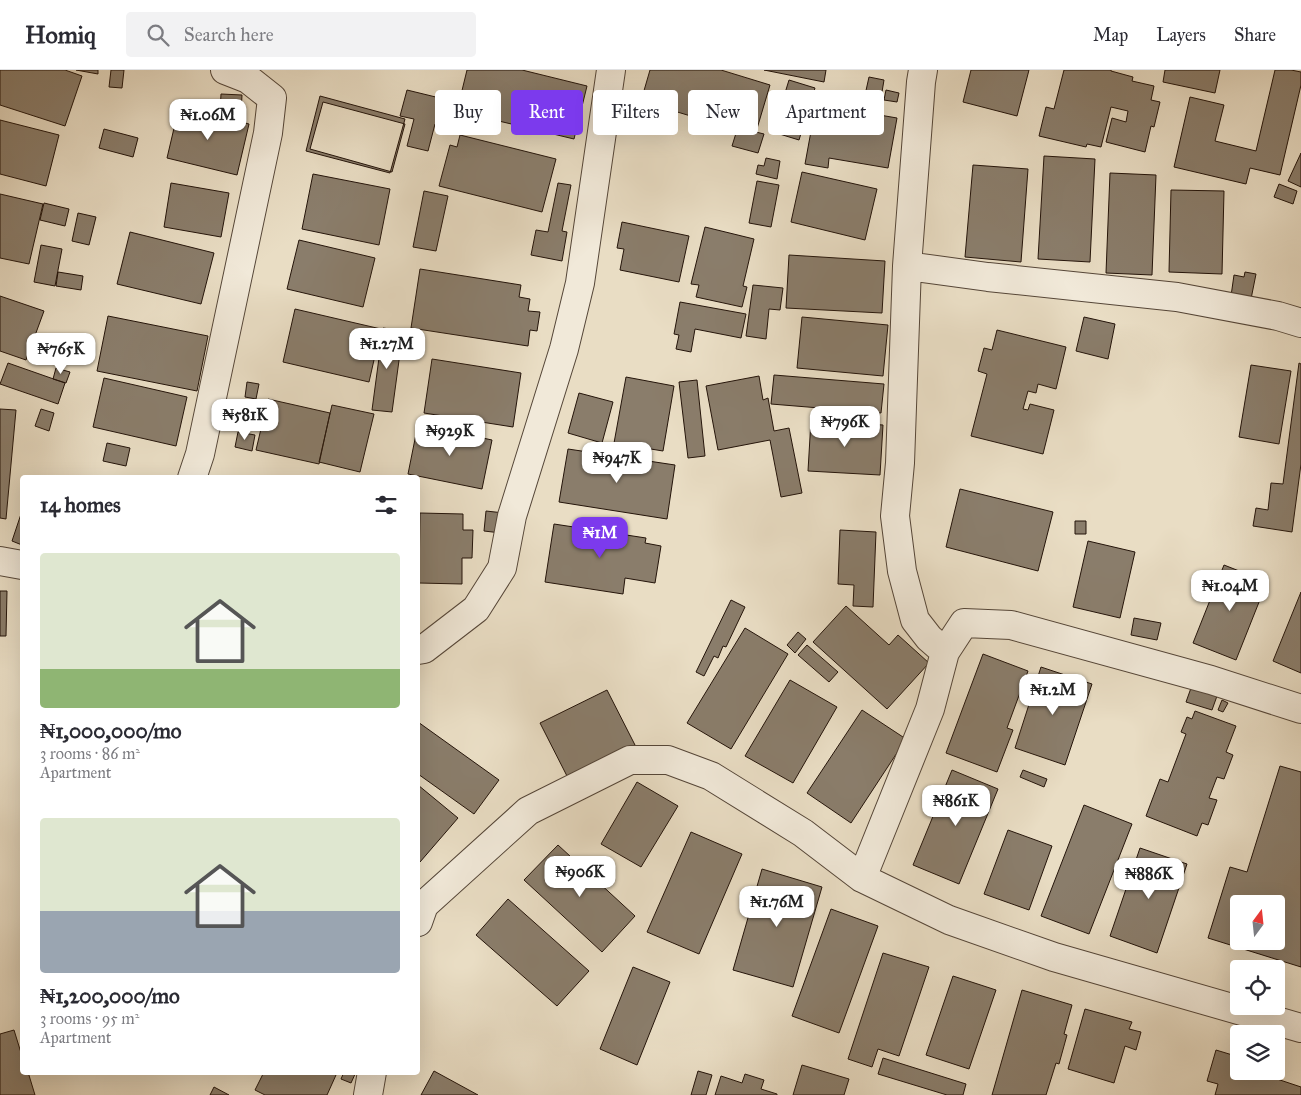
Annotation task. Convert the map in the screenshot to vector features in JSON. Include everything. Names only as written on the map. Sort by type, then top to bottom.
[{"type":"street","points":[[193,475],[200,454],[268,133],[272,98],[248,79],[225,70]]},
{"type":"street","points":[[420,650],[424,650],[476,609],[502,568],[512,516],[564,349],[580,284],[611,70]]},
{"type":"street","points":[[924,70],[907,266],[900,464],[895,516],[902,571],[915,620],[929,638],[945,652]]},
{"type":"street","points":[[907,266],[988,277],[1177,297],[1278,316],[1301,323]]},
{"type":"street","points":[[0,561],[20,565]]},
{"type":"street","points":[[862,878],[930,710],[945,652],[964,623],[1011,625],[1211,680],[1301,708]]},
{"type":"street","points":[[420,916],[424,905],[528,811],[630,760],[668,760],[711,776],[803,833],[862,878],[949,920],[1028,948],[1301,1028]]},
{"type":"street","points":[[368,1095],[371,1075]]},
{"type":"building","points":[[0,70],[65,70],[82,76],[65,126],[0,105]]},
{"type":"building","points":[[76,70],[98,70],[98,74]]},
{"type":"building","points":[[111,70],[124,70],[122,88],[109,87]]},
{"type":"building","points":[[467,70],[522,70],[587,86],[583,102],[583,90],[511,90],[511,124],[501,122],[501,90],[462,90]]},
{"type":"building","points":[[650,70],[721,70],[770,85],[758,125],[758,90],[688,90],[688,115],[678,112],[678,90],[644,90]]},
{"type":"building","points":[[764,70],[826,70],[824,82]]},
{"type":"building","points":[[971,70],[1029,70],[1017,116],[963,102]]},
{"type":"building","points":[[1064,70],[1111,70],[1133,77],[1132,81],[1154,86],[1151,100],[1160,102],[1154,127],[1151,126],[1145,152],[1106,142],[1112,118],[1126,122],[1128,111],[1111,107],[1101,147],[1087,144],[1086,147],[1039,136],[1046,107],[1054,109]]},
{"type":"building","points":[[1165,70],[1220,70],[1215,93],[1163,82]]},
{"type":"building","points":[[1275,70],[1301,72],[1301,85],[1280,175],[1250,168],[1246,184],[1174,167],[1190,97],[1224,105],[1215,141],[1256,151]]},
{"type":"building","points":[[869,77],[884,80],[882,90],[866,90]]},
{"type":"building","points":[[789,80],[815,88],[814,90],[786,90]]},
{"type":"building","points":[[407,90],[435,97],[435,124],[428,151],[407,146],[414,119],[400,116]]},
{"type":"building","points":[[886,90],[899,93],[897,102],[884,100]]},
{"type":"building","points":[[221,94],[242,95],[241,113],[220,112]]},
{"type":"building","points":[[320,96],[405,119],[390,173],[306,151]]},
{"type":"building","points":[[323,102],[405,124],[392,172],[310,149]]},
{"type":"building","points":[[179,107],[249,124],[237,175],[167,158]]},
{"type":"building","points":[[884,116],[897,118],[888,168],[829,158],[828,168],[805,164],[810,135],[884,135]]},
{"type":"building","points":[[0,120],[59,135],[46,186],[0,174]]},
{"type":"building","points":[[104,129],[138,138],[133,157],[99,148]]},
{"type":"building","points":[[758,132],[764,134],[758,153],[732,146],[735,135],[758,135]]},
{"type":"building","points":[[460,135],[556,159],[542,212],[439,186],[450,145],[457,147]]},
{"type":"building","points":[[557,135],[575,135],[574,139]]},
{"type":"building","points":[[783,135],[801,135],[799,140]]},
{"type":"building","points":[[1301,153],[1301,187],[1288,181]]},
{"type":"building","points":[[1044,156],[1095,159],[1090,262],[1038,259]]},
{"type":"building","points":[[766,158],[780,161],[777,179],[756,174],[758,165],[764,166]]},
{"type":"building","points":[[973,165],[1028,169],[1021,262],[965,257]]},
{"type":"building","points":[[802,172],[877,189],[865,240],[791,222]]},
{"type":"building","points":[[1110,173],[1156,175],[1152,275],[1106,273]]},
{"type":"building","points":[[313,174],[390,189],[379,245],[302,229]]},
{"type":"building","points":[[757,181],[779,185],[771,227],[749,223]]},
{"type":"building","points":[[171,183],[229,193],[221,237],[164,227]]},
{"type":"building","points":[[558,183],[571,185],[562,231],[567,232],[562,261],[531,255],[536,230],[548,232]]},
{"type":"building","points":[[1279,184],[1297,191],[1293,204],[1274,197]]},
{"type":"building","points":[[1171,190],[1224,191],[1222,274],[1169,272]]},
{"type":"building","points":[[424,191],[448,196],[436,251],[413,247]]},
{"type":"building","points":[[0,194],[43,204],[29,264],[0,258]]},
{"type":"building","points":[[44,203],[69,209],[65,226],[40,220]]},
{"type":"building","points":[[78,213],[96,217],[89,245],[72,241]]},
{"type":"building","points":[[622,222],[689,236],[679,282],[620,270],[624,249],[617,248]]},
{"type":"building","points":[[705,227],[754,239],[743,286],[747,287],[742,307],[696,297],[699,285],[691,284]]},
{"type":"building","points":[[130,232],[214,253],[201,304],[117,284]]},
{"type":"building","points":[[299,240],[375,258],[363,307],[287,289]]},
{"type":"building","points":[[41,245],[62,249],[55,286],[34,282]]},
{"type":"building","points":[[789,255],[885,261],[882,313],[786,308]]},
{"type":"building","points":[[420,269],[521,285],[519,297],[530,299],[528,311],[540,312],[537,331],[530,330],[528,346],[411,328]]},
{"type":"building","points":[[58,272],[83,276],[81,290],[56,286]]},
{"type":"building","points":[[1245,272],[1256,274],[1251,299],[1231,296],[1234,275],[1244,277]]},
{"type":"building","points":[[753,285],[783,288],[780,310],[769,309],[766,339],[746,336]]},
{"type":"building","points":[[0,296],[44,311],[26,360],[0,351]]},
{"type":"building","points":[[680,302],[746,314],[741,338],[695,329],[691,352],[676,349],[679,335],[674,334]]},
{"type":"building","points":[[295,309],[381,329],[369,382],[283,362]]},
{"type":"building","points":[[108,316],[208,336],[197,391],[97,371]]},
{"type":"building","points":[[802,317],[888,325],[883,376],[797,368]]},
{"type":"building","points":[[1084,317],[1115,324],[1108,359],[1076,351]]},
{"type":"building","points":[[383,328],[403,331],[392,412],[372,410]]},
{"type":"building","points":[[997,330],[1066,347],[1056,389],[1038,384],[1036,393],[1028,391],[1023,409],[1028,410],[1030,404],[1054,410],[1043,454],[971,436],[987,374],[978,371],[984,348],[992,350]]},
{"type":"building","points":[[432,359],[521,373],[513,427],[424,413]]},
{"type":"building","points":[[8,363],[65,383],[58,404],[0,384]]},
{"type":"building","points":[[1299,363],[1301,364],[1301,464],[1292,532],[1253,526],[1256,508],[1268,510],[1271,483],[1283,484]]},
{"type":"building","points":[[1251,365],[1291,371],[1279,444],[1239,437]]},
{"type":"building","points":[[56,368],[70,372],[66,383],[53,379]]},
{"type":"building","points":[[774,375],[884,384],[881,413],[771,404]]},
{"type":"building","points":[[759,376],[763,400],[768,398],[774,431],[789,428],[802,493],[781,497],[770,440],[718,450],[706,386]]},
{"type":"building","points":[[626,377],[674,386],[663,451],[614,443]]},
{"type":"building","points":[[104,378],[187,397],[176,446],[93,427]]},
{"type":"building","points":[[697,380],[705,456],[688,458],[679,382]]},
{"type":"building","points":[[247,382],[259,384],[256,399],[245,397]]},
{"type":"building","points":[[579,393],[613,402],[602,443],[568,433]]},
{"type":"building","points":[[268,399],[330,413],[319,464],[256,450]]},
{"type":"building","points":[[332,405],[374,414],[360,472],[319,462]]},
{"type":"building","points":[[0,409],[16,410],[6,519],[0,518]]},
{"type":"building","points":[[41,409],[54,413],[49,431],[35,426]]},
{"type":"building","points":[[811,420],[883,425],[880,475],[808,471]]},
{"type":"building","points":[[418,424],[492,440],[482,489],[408,474]]},
{"type":"building","points":[[238,432],[255,435],[252,451],[235,447]]},
{"type":"building","points":[[107,443],[130,448],[126,466],[103,461]]},
{"type":"building","points":[[568,449],[675,465],[667,519],[559,502]]},
{"type":"building","points":[[960,489],[1053,512],[1038,571],[946,547]]},
{"type":"building","points":[[486,511],[504,513],[501,533],[484,531]]},
{"type":"building","points":[[420,513],[463,514],[463,530],[473,530],[472,558],[462,558],[462,584],[420,583]]},
{"type":"building","points":[[20,517],[20,544],[12,541]]},
{"type":"building","points":[[1075,521],[1086,521],[1086,534],[1075,534]]},
{"type":"building","points":[[554,524],[646,538],[645,543],[661,546],[655,583],[625,578],[623,594],[545,582]]},
{"type":"building","points":[[840,530],[876,532],[873,607],[853,606],[854,585],[838,584]]},
{"type":"building","points":[[1088,541],[1135,552],[1120,618],[1073,607]]},
{"type":"building","points":[[1224,565],[1267,582],[1236,660],[1193,643]]},
{"type":"building","points":[[0,591],[7,591],[6,636],[0,636]]},
{"type":"building","points":[[1301,592],[1301,673],[1273,661]]},
{"type":"building","points":[[731,600],[745,607],[726,647],[723,646],[718,658],[714,656],[704,676],[696,672]]},
{"type":"building","points":[[846,606],[889,645],[898,635],[929,663],[887,709],[813,642]]},
{"type":"building","points":[[1134,618],[1161,623],[1157,640],[1131,635]]},
{"type":"building","points":[[745,628],[788,654],[731,749],[687,723]]},
{"type":"building","points":[[798,632],[806,639],[795,653],[787,645]]},
{"type":"building","points":[[807,645],[838,672],[829,682],[798,655]]},
{"type":"building","points":[[983,654],[1028,671],[1007,728],[1013,730],[997,772],[946,753]]},
{"type":"building","points":[[1041,667],[1092,684],[1065,765],[1015,748]]},
{"type":"building","points":[[790,680],[837,707],[793,783],[745,756]]},
{"type":"building","points":[[1191,688],[1217,696],[1212,710],[1186,702]]},
{"type":"building","points":[[607,690],[635,745],[568,778],[540,723]]},
{"type":"building","points":[[1222,700],[1228,703],[1223,712],[1218,710]]},
{"type":"building","points":[[862,710],[906,739],[851,823],[807,793]]},
{"type":"building","points":[[1195,711],[1236,726],[1226,752],[1233,755],[1224,779],[1217,777],[1209,798],[1217,800],[1208,825],[1202,823],[1197,836],[1146,816],[1160,779],[1168,782],[1186,734],[1181,732],[1187,717],[1192,719]]},
{"type":"building","points":[[420,723],[499,780],[474,814],[420,775]]},
{"type":"building","points":[[1280,766],[1301,772],[1301,967],[1285,962],[1285,960],[1279,960],[1246,950],[1285,950],[1285,895],[1230,895],[1230,945],[1208,938],[1230,867],[1247,872]]},
{"type":"building","points":[[952,770],[998,789],[959,884],[913,865]]},
{"type":"building","points":[[1023,770],[1047,779],[1044,787],[1020,777]]},
{"type":"building","points":[[637,782],[678,806],[641,867],[601,844]]},
{"type":"building","points":[[420,787],[458,818],[420,862]]},
{"type":"building","points":[[1084,805],[1132,824],[1089,934],[1041,916]]},
{"type":"building","points":[[1008,830],[1052,846],[1029,910],[984,894]]},
{"type":"building","points":[[691,832],[742,854],[699,954],[647,932]]},
{"type":"building","points":[[558,845],[635,916],[602,952],[524,880]]},
{"type":"building","points":[[1140,848],[1187,864],[1157,953],[1110,936]]},
{"type":"building","points":[[762,869],[822,887],[793,987],[733,970]]},
{"type":"building","points":[[508,899],[589,971],[557,1006],[476,935]]},
{"type":"building","points":[[831,909],[878,926],[839,1033],[792,1016]]},
{"type":"building","points":[[883,953],[929,967],[899,1056],[878,1049],[872,1067],[848,1059]]},
{"type":"building","points":[[633,967],[670,982],[637,1065],[600,1049]]},
{"type":"building","points":[[953,976],[996,990],[969,1069],[926,1055]]},
{"type":"building","points":[[1022,990],[1072,1005],[1064,1034],[1067,1035],[1059,1064],[1056,1063],[1046,1095],[992,1095]]},
{"type":"building","points":[[1085,1009],[1132,1022],[1129,1029],[1141,1032],[1136,1050],[1125,1046],[1114,1083],[1068,1069]]},
{"type":"building","points":[[14,1030],[20,1050],[20,1075],[29,1075],[35,1095],[0,1095],[0,1034]]},
{"type":"building","points":[[1216,1050],[1230,1054],[1230,1080],[1280,1080],[1301,1087],[1301,1095],[1215,1095],[1218,1084],[1207,1081]]},
{"type":"building","points":[[883,1058],[966,1084],[963,1095],[947,1095],[878,1074]]},
{"type":"building","points":[[802,1065],[849,1079],[844,1095],[793,1095]]},
{"type":"building","points":[[434,1071],[478,1095],[421,1095]]},
{"type":"building","points":[[698,1071],[712,1075],[706,1095],[691,1095]]},
{"type":"building","points":[[745,1074],[764,1080],[761,1089],[777,1095],[715,1095],[721,1076],[742,1083]]},
{"type":"building","points":[[262,1075],[336,1075],[327,1095],[265,1095],[255,1090]]},
{"type":"building","points":[[343,1075],[355,1075],[351,1083],[341,1079]]},
{"type":"building","points":[[214,1087],[229,1095],[210,1095]]}]
